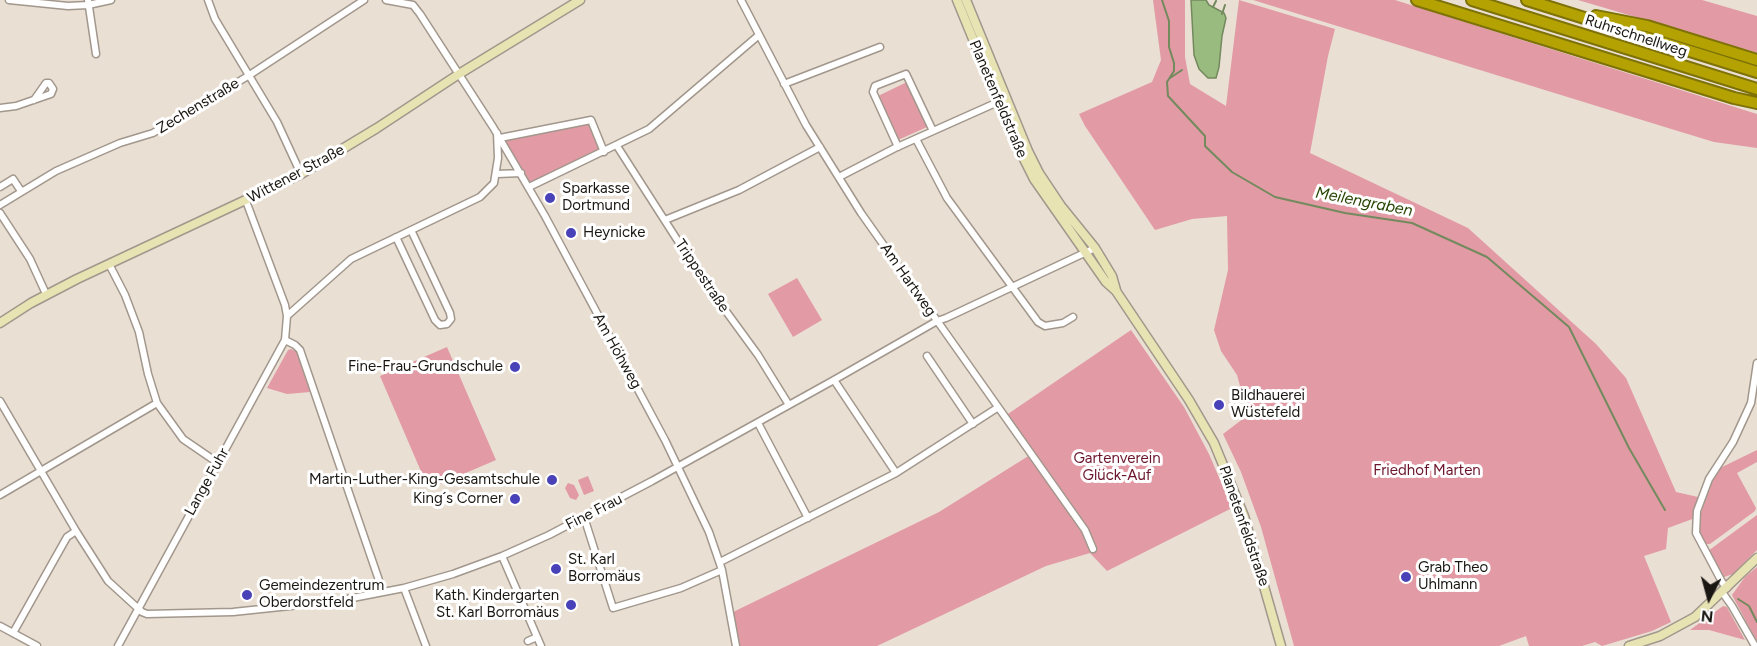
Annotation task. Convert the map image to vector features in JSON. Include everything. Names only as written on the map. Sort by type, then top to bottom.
[{"type":"highway","points":[[1417,0],[1734,98],[1757,103]]},
{"type":"highway","name":"Ruhrschnellweg","points":[[1472,0],[1757,90]]},
{"type":"highway","name":"Ruhrschnellweg","points":[[1527,0],[1757,72]]},
{"type":"highway","points":[[1563,11],[1647,26],[1757,60]]},
{"type":"highway","points":[[1734,98],[1757,108]]},
{"type":"street","points":[[9,0],[49,5],[111,0]]},
{"type":"street","points":[[208,0],[215,19],[277,122],[301,174]]},
{"type":"street","name":"Zechenstraße","points":[[0,205],[56,171],[87,156],[153,133],[248,76],[364,0]]},
{"type":"street","points":[[386,0],[413,5],[459,74]]},
{"type":"street","points":[[413,5],[418,0]]},
{"type":"street","name":"Wittener Straße","points":[[0,323],[46,294],[301,174],[377,128],[567,3],[580,0]]},
{"type":"street","name":"Am Hartweg","points":[[741,0],[819,147],[861,213],[1085,530],[1093,549]]},
{"type":"street","name":"Planetenfeldstraße","points":[[957,0],[998,102],[1030,173],[1106,282],[1116,291],[1189,400],[1214,443],[1244,516],[1281,646]]},
{"type":"street","points":[[88,3],[96,54]]},
{"type":"street","name":"Planetenfeldstraße","points":[[968,4],[1031,159],[1061,206],[1095,248],[1112,276],[1116,291]]},
{"type":"street","points":[[528,187],[649,129],[759,35]]},
{"type":"street","points":[[784,84],[880,47]]},
{"type":"street","name":"Am Höhweg","points":[[459,74],[521,172],[678,467],[709,532],[723,570],[736,646]]},
{"type":"street","points":[[898,147],[873,92],[875,86],[906,74],[933,131]]},
{"type":"street","points":[[0,108],[34,100]]},
{"type":"street","points":[[839,177],[898,147],[998,102]]},
{"type":"street","points":[[246,201],[280,290],[287,316],[351,259],[480,197],[494,183],[497,174],[499,135],[591,120],[604,152]]},
{"type":"street","points":[[916,139],[947,198],[1041,325],[1063,323],[1073,317]]},
{"type":"street","name":"Trippestraße","points":[[617,146],[701,277],[758,355],[789,405]]},
{"type":"street","points":[[665,220],[739,190],[819,147]]},
{"type":"street","points":[[497,174],[521,172]]},
{"type":"street","points":[[0,187],[13,179],[21,191]]},
{"type":"street","points":[[0,213],[30,259],[46,294]]},
{"type":"street","points":[[396,237],[435,320],[440,325],[447,324],[451,319],[450,313],[411,230]]},
{"type":"street","points":[[1086,253],[1095,248]]},
{"type":"street","name":"Fine Frau","points":[[138,608],[147,614],[243,612],[334,602],[404,588],[453,574],[502,556],[584,517],[678,467],[937,321],[1086,253]]},
{"type":"street","points":[[109,264],[125,295],[139,332],[157,403],[183,439],[218,463]]},
{"type":"street","name":"Lange Fuhr","points":[[118,646],[285,340],[287,316]]},
{"type":"street","points":[[285,340],[300,350],[383,592]]},
{"type":"street","points":[[927,356],[973,424]]},
{"type":"street","points":[[1755,646],[1732,606],[1696,533],[1697,511],[1709,479],[1733,442],[1751,403],[1757,363]]},
{"type":"street","points":[[834,381],[896,473]]},
{"type":"street","points":[[0,401],[108,581],[138,608]]},
{"type":"street","points":[[0,495],[157,403]]},
{"type":"street","points":[[720,562],[896,473],[997,408]]},
{"type":"street","points":[[759,423],[808,518]]},
{"type":"street","points":[[584,517],[613,608],[681,588],[723,570]]},
{"type":"street","points":[[13,633],[67,537],[76,531]]},
{"type":"street","points":[[502,556],[541,646]]},
{"type":"street","points":[[1629,646],[1660,636],[1703,611],[1757,558]]},
{"type":"street","points":[[404,588],[426,646]]},
{"type":"street","points":[[0,626],[25,643],[37,646]]},
{"type":"street","points":[[528,641],[537,637]]},
{"type":"green space","name":"Friedhof Marten","points":[[1153,0],[1185,0],[1185,57],[1190,84],[1226,106],[1239,0],[1335,29],[1310,153],[1468,228],[1596,344],[1626,378],[1676,492],[1698,497],[1695,518],[1668,528],[1666,549],[1644,556],[1671,622],[1652,631],[1602,646],[1595,642],[1582,646],[1529,646],[1526,636],[1499,646],[1294,646],[1261,527],[1241,472],[1223,434],[1248,415],[1237,375],[1221,351],[1214,330],[1228,270],[1227,216],[1192,219],[1155,230],[1079,114],[1152,82],[1161,60]]},
{"type":"green space","points":[[1253,0],[1395,0],[1757,114],[1757,148],[1714,142]]},
{"type":"green space","points":[[1578,0],[1702,0],[1757,16],[1757,53]]},
{"type":"green space","points":[[907,82],[927,127],[898,140],[878,96]]},
{"type":"green space","points":[[591,120],[604,152],[529,187],[500,138]]},
{"type":"green space","points":[[797,278],[822,320],[793,337],[768,294]]},
{"type":"green space","name":"Gartenverein Glück-Auf","points":[[1131,330],[1184,407],[1209,454],[1232,508],[1107,571],[1090,553],[1046,566],[877,646],[736,646],[731,613],[939,512],[1030,455],[1005,416]]},
{"type":"green space","points":[[447,347],[496,460],[440,484],[438,478],[426,483],[380,376]]},
{"type":"green space","points":[[288,350],[297,352],[310,392],[287,394],[267,388]]},
{"type":"green space","points":[[1757,450],[1757,462],[1737,473],[1756,508],[1755,511],[1710,544],[1704,544],[1700,534],[1700,517],[1709,484],[1718,469]]},
{"type":"green space","points":[[588,476],[594,491],[584,495],[578,480]]},
{"type":"green space","points":[[568,483],[574,485],[579,495],[576,500],[570,498],[565,488]]},
{"type":"green space","points":[[1757,515],[1757,550],[1733,574],[1724,577],[1720,575],[1708,551]]},
{"type":"green space","points":[[1757,567],[1757,642],[1732,595],[1745,577]]},
{"type":"green space","points":[[1723,606],[1727,607],[1745,640],[1709,630],[1690,630]]},
{"type":"shaded area","points":[[1191,0],[1206,0],[1209,5],[1224,13],[1226,18],[1216,78],[1208,78],[1199,69],[1194,55]]},
{"type":"waterway","name":"Meilengraben","points":[[1162,0],[1169,21],[1169,47],[1174,63],[1174,71],[1167,82],[1168,96],[1205,136],[1205,146],[1232,172],[1275,197],[1345,213],[1412,223],[1487,257],[1569,327],[1629,448],[1665,510]]},
{"type":"waterway","points":[[1213,7],[1216,1]]},
{"type":"waterway","points":[[1222,14],[1225,5]]},
{"type":"waterway","name":"Meilengraben","points":[[1170,78],[1182,70]]},
{"type":"waterway","points":[[1738,599],[1749,606],[1757,622]]},
{"type":"place","name":"Sparkasse Dortmund","points":[[550,198]]},
{"type":"place","name":"Heynicke","points":[[571,233]]},
{"type":"place","name":"Fine-Frau-Grundschule","points":[[515,367]]},
{"type":"place","name":"Bildhauerei Wüstefeld","points":[[1219,405]]},
{"type":"place","name":"Martin-Luther-King-Gesamtschule","points":[[552,480]]},
{"type":"place","name":"King´s Corner","points":[[515,499]]},
{"type":"place","name":"St. Karl Borromäus","points":[[556,569]]},
{"type":"place","name":"Grab Theo Uhlmann","points":[[1406,577]]},
{"type":"place","name":"Gemeindezentrum Oberdorstfeld","points":[[247,595]]},
{"type":"place","name":"Kath. Kindergarten St. Karl Borromäus","points":[[571,605]]}]
